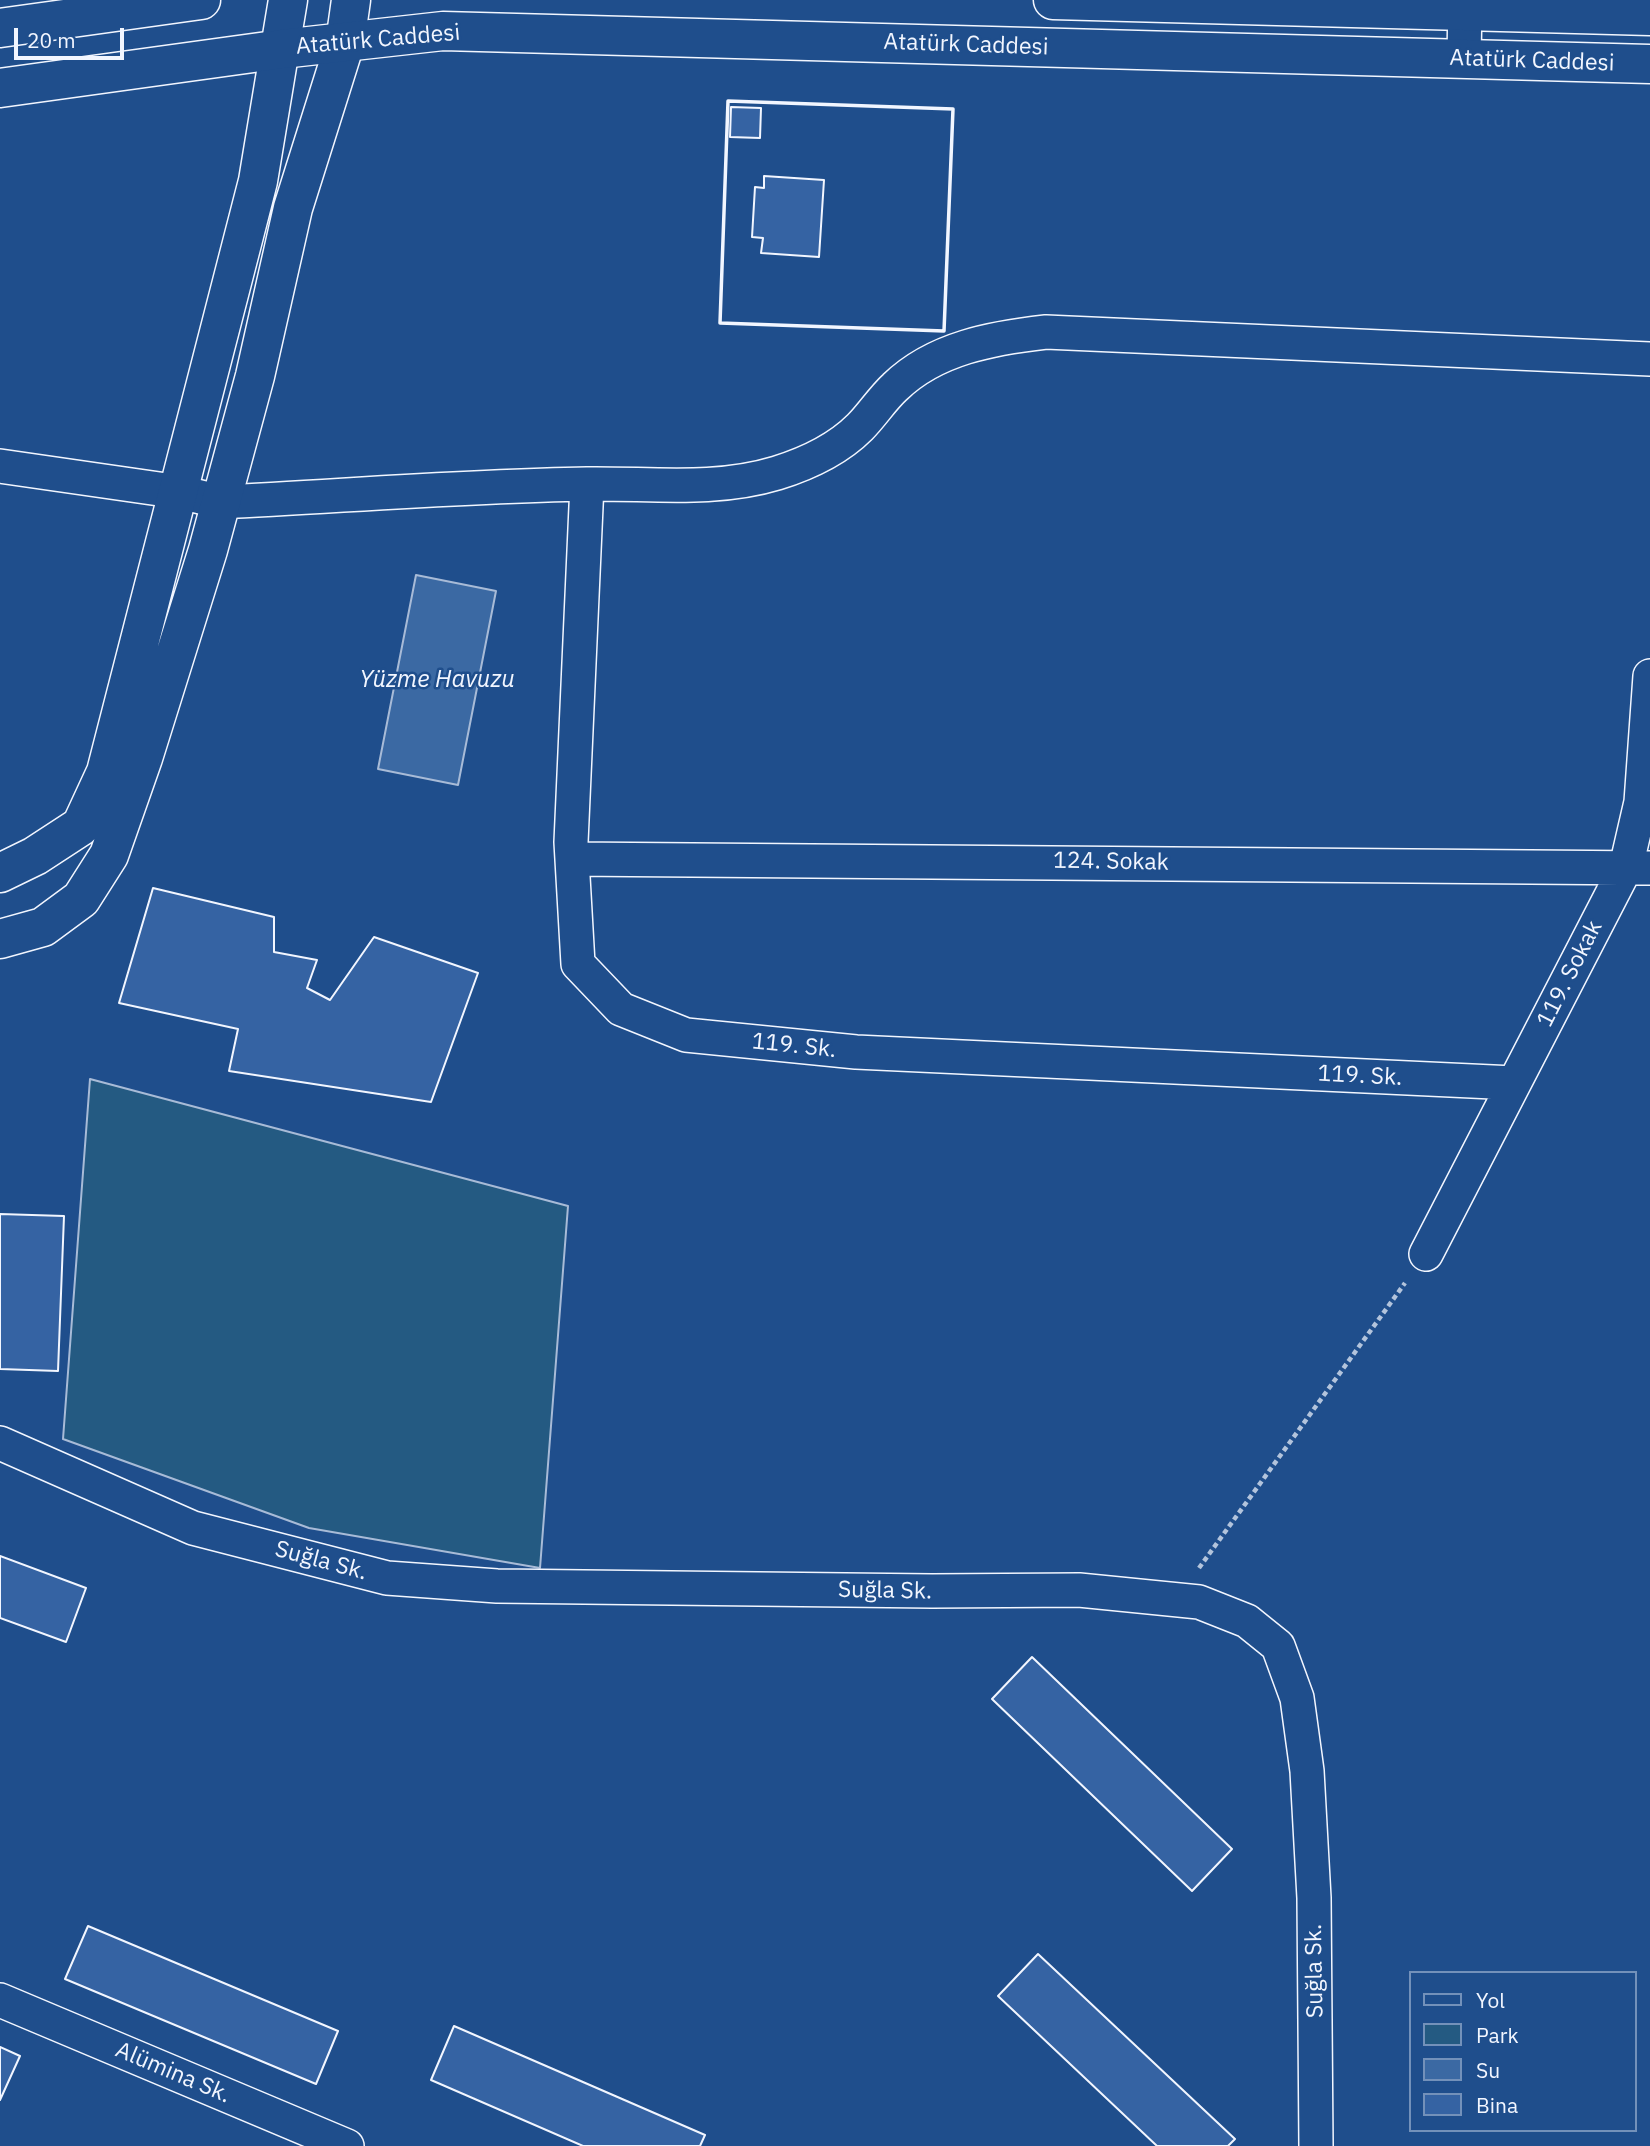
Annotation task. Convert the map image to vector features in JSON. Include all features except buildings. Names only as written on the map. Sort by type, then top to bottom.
[{"type":"main road","points":[[0,28],[201,0]]},
{"type":"main road","points":[[0,873],[34,856],[81,826],[106,772],[258,181],[288,0]]},
{"type":"main road","points":[[0,939],[43,927],[81,900],[109,855],[144,758],[221,502],[255,376],[293,208],[345,43],[351,0]]},
{"type":"main road","name":"Atatürk Caddesi","points":[[1053,0],[1465,6],[1650,16]]},
{"type":"main road","name":"Atatürk Caddesi","points":[[0,88],[282,49],[443,31],[1650,64]]},
{"type":"street","points":[[1464,59],[1465,6]]},
{"type":"street","points":[[0,466],[180,492],[221,502],[587,484],[723,484],[776,474],[820,456],[858,429],[896,385],[946,354],[995,337],[1046,332],[1650,359]]},
{"type":"street","name":"119. Sk.","points":[[587,484],[572,859],[578,964],[621,1009],[686,1035],[856,1052],[1514,1083]]},
{"type":"street","name":"119. Sokak","points":[[1426,1254],[1514,1083],[1638,867],[1650,676]]},
{"type":"street","name":"124. Sokak","points":[[572,859],[1638,867]]},
{"type":"street","name":"Suğla Sk.","points":[[0,1443],[193,1528],[387,1578],[535,1587],[1079,1590],[1199,1602],[1247,1621],[1278,1646],[1297,1698],[1307,1772],[1314,1898],[1316,2146]]},
{"type":"street","name":"Alümina Sk.","points":[[0,2000],[347,2146]]},
{"type":"path","points":[[1176,1600],[1426,1254]]},
{"type":"green space","points":[[90,1079],[568,1206],[540,1568],[309,1528],[63,1439]]},
{"type":"water","name":"Yüzme Havuzu","points":[[416,575],[496,591],[458,785],[378,769]]},
{"type":"wall","points":[[728,101],[953,109],[944,331],[720,323],[728,101]]}]
